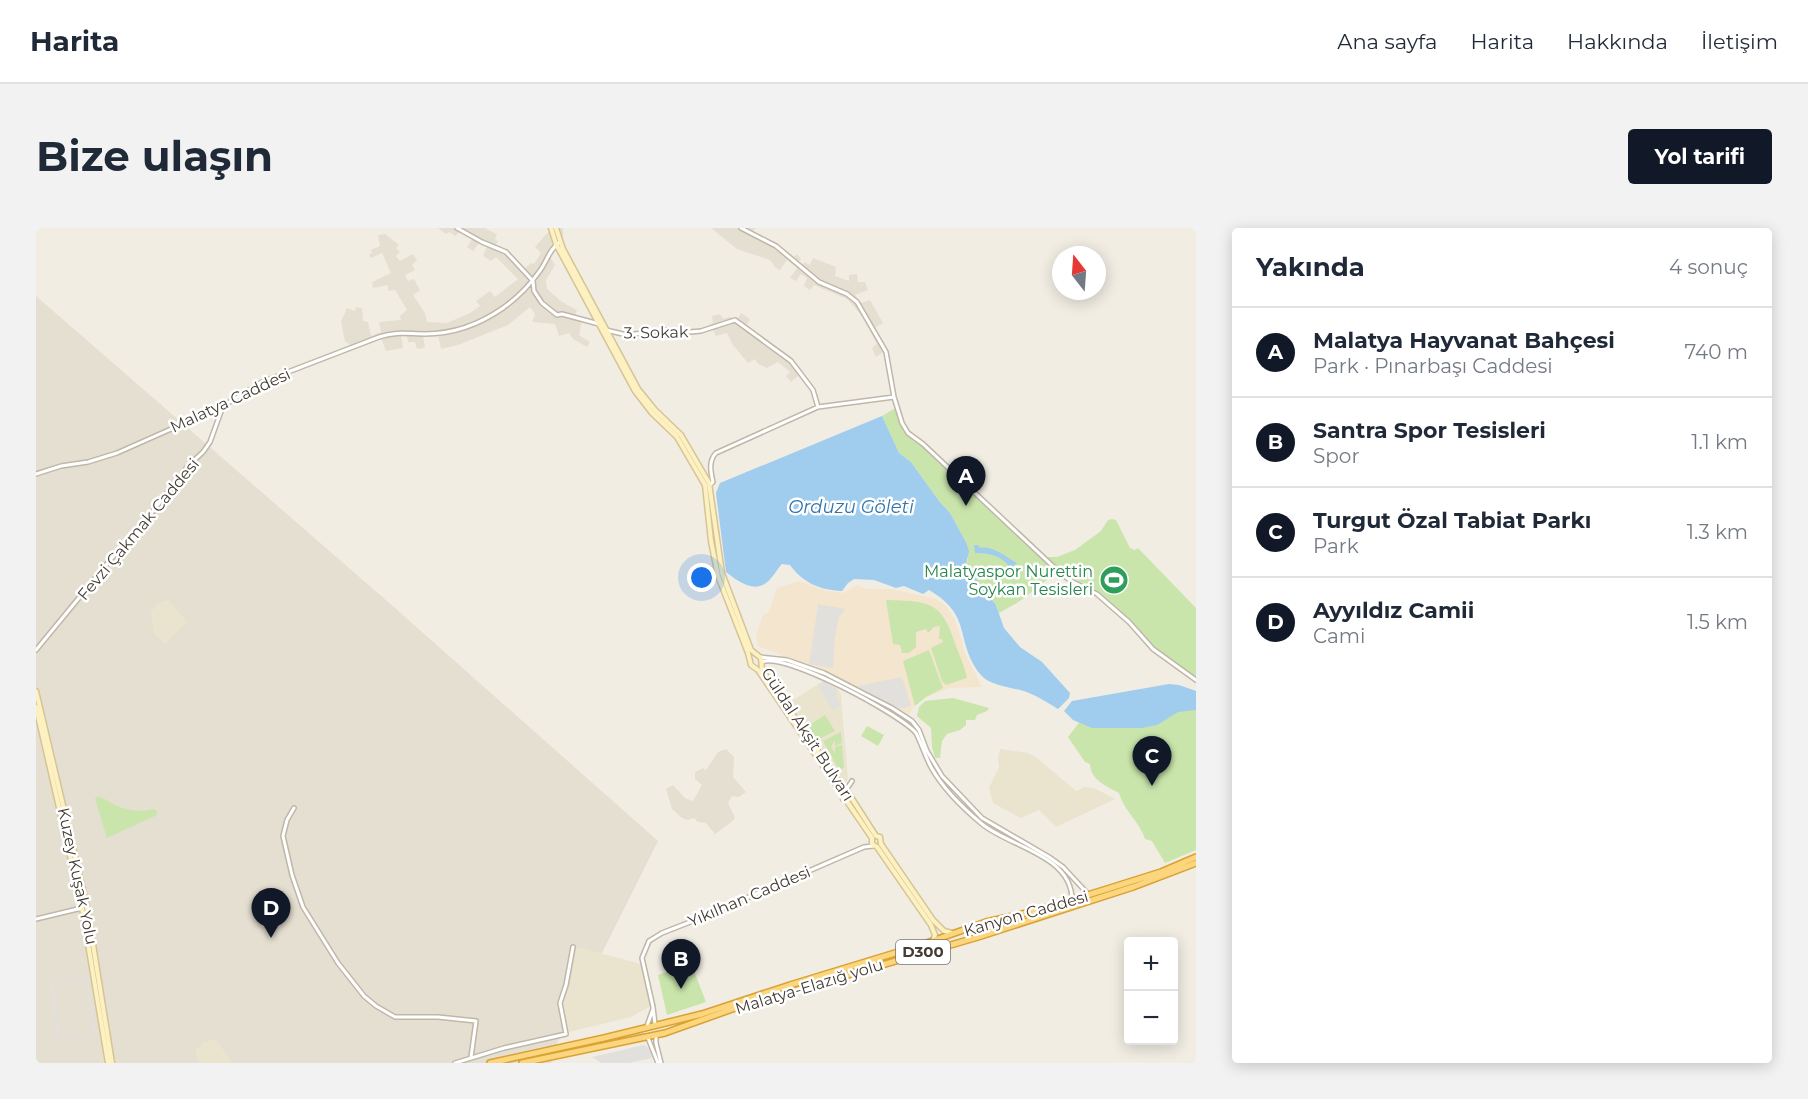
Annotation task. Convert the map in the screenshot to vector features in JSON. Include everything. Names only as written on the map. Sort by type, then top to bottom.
[{"type":"highway","name":"Kanyon Caddesi","points":[[647,1026],[702,1014],[986,922],[1089,895],[1161,872],[1196,857]]},
{"type":"highway","name":"Malatya-Elazığ yolu","points":[[522,1063],[656,1036],[738,1007],[989,934],[1133,887],[1196,863]]},
{"type":"highway","points":[[986,922],[989,934]]},
{"type":"highway","points":[[974,926],[978,937]]},
{"type":"highway","points":[[655,1024],[656,1036]]},
{"type":"highway","points":[[647,1026],[648,1038]]},
{"type":"highway","name":"D300","points":[[490,1063],[604,1038],[647,1026]]},
{"type":"main road","name":"Güldal Akşit Bulvarı","points":[[551,228],[598,323],[638,395],[652,413],[677,437],[707,486]]},
{"type":"main road","name":"Güldal Akşit Bulvarı","points":[[556,228],[558,243],[638,389],[655,410],[681,435],[707,486],[722,573],[752,656],[750,663],[844,792],[849,794],[848,799],[933,928],[935,935],[933,941]]},
{"type":"main road","name":"Güldal Akşit Bulvarı","points":[[752,656],[760,657],[762,670],[844,792]]},
{"type":"main road","name":"Kuzey Kuşak Yolu","points":[[36,691],[87,907],[110,1063]]},
{"type":"main road","name":"Kuzey Kuşak Yolu","points":[[36,707],[82,908],[110,1063]]},
{"type":"main road","name":"Güldal Akşit Bulvarı","points":[[875,842],[937,925],[944,931],[953,933]]},
{"type":"street","name":"3. Sokak","points":[[457,228],[506,252],[532,281],[534,291],[542,303],[557,315],[562,314],[598,323],[606,330],[627,335],[666,330],[701,331],[735,320],[791,361],[813,390],[818,407]]},
{"type":"street","points":[[741,228],[776,246],[819,282],[847,294],[857,302],[886,352],[894,397],[902,423],[908,433],[923,444],[1052,566],[1071,581],[1097,594],[1129,622],[1153,649],[1196,680]]},
{"type":"street","name":"Malatya Caddesi","points":[[36,474],[117,453],[223,406],[262,382],[371,339],[393,333],[448,332],[479,322],[503,308],[525,290],[558,243]]},
{"type":"street","points":[[707,486],[713,482],[711,467],[713,456],[716,453],[818,407],[894,397]]},
{"type":"street","name":"Fevzi Çakmak Caddesi","points":[[36,652],[111,559],[143,524],[187,466],[210,442],[223,406]]},
{"type":"street","points":[[760,657],[787,660],[824,674],[892,708],[915,723],[927,751],[942,776],[979,815],[990,824],[1049,857],[1078,882],[1089,895]]},
{"type":"street","points":[[755,668],[766,660],[773,660],[822,677],[891,713],[916,735],[922,751],[941,782],[978,820],[987,828],[1042,857],[1061,871],[1071,885],[1072,900]]},
{"type":"street","points":[[905,724],[908,720]]},
{"type":"street","points":[[844,792],[852,781]]},
{"type":"street","points":[[294,808],[283,832],[292,875],[307,915],[338,963],[366,999],[400,1018],[433,1016],[476,1021],[471,1057]]},
{"type":"street","name":"Yıkılhan Caddesi","points":[[655,1024],[642,958],[650,940],[875,842]]},
{"type":"street","points":[[1071,885],[1073,882],[1078,882]]},
{"type":"street","points":[[36,919],[82,908]]},
{"type":"street","points":[[455,1063],[566,1034],[560,1004],[573,947]]},
{"type":"street","points":[[647,1026],[653,1007]]},
{"type":"street","points":[[656,1036],[659,1063]]},
{"type":"street","points":[[648,1038],[659,1063]]},
{"type":"shaded area","points":[[438,228],[484,228],[497,234],[496,245],[506,250],[524,269],[531,263],[534,264],[541,253],[535,247],[549,231],[547,228],[563,228],[563,239],[550,257],[555,265],[546,280],[547,289],[562,302],[577,310],[575,316],[582,319],[579,335],[590,342],[587,347],[573,339],[569,333],[559,336],[555,324],[532,322],[535,314],[530,307],[508,325],[458,345],[441,349],[438,335],[423,336],[425,348],[417,349],[415,342],[408,342],[407,335],[401,335],[403,348],[386,351],[381,338],[356,349],[345,341],[341,322],[347,308],[355,311],[356,307],[362,308],[363,321],[368,322],[371,336],[381,332],[379,322],[401,320],[400,316],[407,310],[395,290],[388,291],[388,285],[373,288],[372,282],[391,273],[382,253],[371,258],[369,255],[372,253],[371,250],[380,246],[378,235],[385,234],[399,245],[396,248],[400,252],[396,256],[400,261],[413,254],[417,260],[412,265],[415,270],[405,275],[408,281],[414,279],[420,290],[413,295],[425,313],[427,322],[447,323],[470,313],[480,306],[476,301],[490,291],[495,297],[518,279],[496,257],[491,261],[483,256],[487,246],[479,243],[473,251],[467,247],[472,239],[460,232],[455,236],[450,232],[446,234]]},
{"type":"shaded area","points":[[711,228],[756,228],[752,232],[777,248],[790,261],[797,254],[801,259],[798,263],[802,266],[805,262],[810,265],[813,258],[836,267],[835,276],[849,281],[849,275],[857,274],[858,282],[865,282],[868,290],[855,295],[861,303],[870,300],[883,323],[875,328],[887,349],[876,357],[872,348],[877,344],[863,317],[847,299],[814,285],[810,290],[804,286],[807,278],[801,274],[796,281],[790,278],[797,268],[787,260],[780,270],[770,260],[737,249]]},
{"type":"shaded area","points":[[36,296],[395,608],[658,841],[558,1041],[551,1063],[36,1063]]},
{"type":"shaded area","points":[[741,313],[750,319],[747,325],[791,357],[803,372],[791,382],[786,376],[790,372],[778,362],[767,368],[758,364],[755,359],[748,363],[733,345],[727,333],[716,336],[710,324],[713,323],[712,316],[720,314],[723,319],[729,317],[738,319]]},
{"type":"shaded area","points":[[800,581],[823,590],[843,593],[857,585],[867,589],[891,589],[936,599],[946,606],[956,622],[965,653],[982,687],[949,688],[918,701],[909,714],[905,715],[836,677],[758,646],[756,635],[763,615],[769,612],[777,588]]},
{"type":"shaded area","points":[[168,600],[187,622],[165,644],[154,633],[151,612],[158,603]]},
{"type":"shaded area","points":[[818,604],[846,609],[839,617],[833,668],[809,664]]},
{"type":"shaded area","points":[[902,677],[911,706],[901,709],[857,686]]},
{"type":"shaded area","points":[[823,681],[838,689],[841,695],[848,779],[844,785],[826,764],[790,702]]},
{"type":"shaded area","points":[[823,681],[837,689],[836,695],[840,706],[832,710],[818,685]]},
{"type":"shaded area","points":[[726,749],[734,757],[733,777],[746,792],[739,797],[732,796],[728,803],[735,817],[734,820],[715,834],[706,823],[698,822],[694,818],[688,820],[682,818],[672,809],[666,789],[673,785],[685,798],[693,801],[702,785],[695,779],[695,772],[703,768],[706,770],[718,752]]},
{"type":"shaded area","points":[[1000,749],[1028,753],[1076,791],[1085,787],[1094,788],[1115,799],[1056,827],[1039,810],[1021,818],[993,803],[989,788],[999,767]]},
{"type":"shaded area","points":[[577,947],[641,964],[651,1006],[631,1017],[569,1032],[561,1005],[569,989]]},
{"type":"shaded area","points":[[87,975],[97,1033],[95,1035],[59,1040],[56,1037],[51,984]],"holes":[[[86,978],[94,1033],[60,1038],[54,984]]]},
{"type":"shaded area","points":[[216,1039],[232,1063],[199,1063],[195,1049],[202,1046],[202,1043]]},
{"type":"shaded area","points":[[644,1045],[650,1049],[652,1058],[629,1063],[601,1063],[592,1057]]},
{"type":"green space","points":[[897,407],[906,431],[1058,571],[1020,601],[999,613],[996,605],[966,565],[968,559],[966,542],[950,513],[911,462],[899,453],[882,416]]},
{"type":"green space","name":"Malatyaspor Nurettin Soykan Tesisleri","points":[[1108,520],[1116,520],[1130,548],[1135,550],[1138,548],[1196,608],[1196,677],[1149,645],[1133,623],[1095,589],[1065,574],[1046,557],[1057,557],[1075,550],[1101,531]]},
{"type":"green space","points":[[886,600],[924,603],[940,612],[951,631],[967,678],[946,685],[942,681],[931,648],[943,642],[939,639],[940,626],[934,627],[928,633],[926,629],[916,632],[916,647],[909,653],[902,653],[900,645],[893,644]]},
{"type":"green space","points":[[929,650],[943,688],[915,706],[903,661]]},
{"type":"green space","points":[[953,698],[989,708],[977,715],[975,720],[966,720],[966,725],[960,730],[947,734],[942,741],[940,758],[935,758],[931,728],[917,716],[919,707],[925,701]]},
{"type":"green space","points":[[1196,706],[1196,850],[1165,863],[1152,841],[1145,839],[1119,793],[1096,779],[1090,764],[1085,762],[1068,737],[1081,720]]},
{"type":"green space","points":[[825,715],[835,731],[817,740],[808,726]]},
{"type":"green space","points":[[867,726],[884,735],[878,746],[861,736]]},
{"type":"green space","points":[[841,732],[842,743],[835,746],[835,740],[831,747],[835,753],[835,747],[842,745],[844,768],[839,770],[823,741]]},
{"type":"green space","points":[[97,797],[129,810],[154,809],[157,815],[107,838],[95,799]]},
{"type":"green space","points":[[691,963],[706,1002],[667,1015],[658,975]]},
{"type":"green space","points":[[642,1030],[644,1037],[501,1063],[608,1040]]},
{"type":"water","name":"Orduzu Göleti","points":[[882,416],[899,453],[911,462],[950,513],[969,551],[966,565],[996,605],[1004,628],[1020,647],[1042,662],[1070,693],[1069,698],[1058,709],[1033,695],[985,679],[973,663],[962,630],[952,610],[929,590],[923,594],[904,586],[896,588],[874,580],[854,579],[842,591],[826,589],[806,581],[790,565],[782,564],[768,581],[756,587],[745,584],[726,572],[716,493],[720,483]]},
{"type":"water","points":[[974,545],[995,550],[1017,563],[1010,568],[1003,560],[994,556],[975,553]]},
{"type":"water","points":[[1169,684],[1196,691],[1196,710],[1178,712],[1157,725],[1142,728],[1092,728],[1073,720],[1064,711],[1072,701]]},
{"type":"place","name":"Malatya Hayvanat Bahçesi","points":[[966,506]]},
{"type":"place","name":"Malatyaspor Nurettin Soykan Tesisleri","points":[[1114,580]]},
{"type":"place","name":"Turgut Özal Tabiat Parkı","points":[[1152,786]]},
{"type":"place","name":"Ayyıldız Camii","points":[[271,938]]},
{"type":"place","name":"Santra Spor Tesisleri","points":[[681,989]]}]
